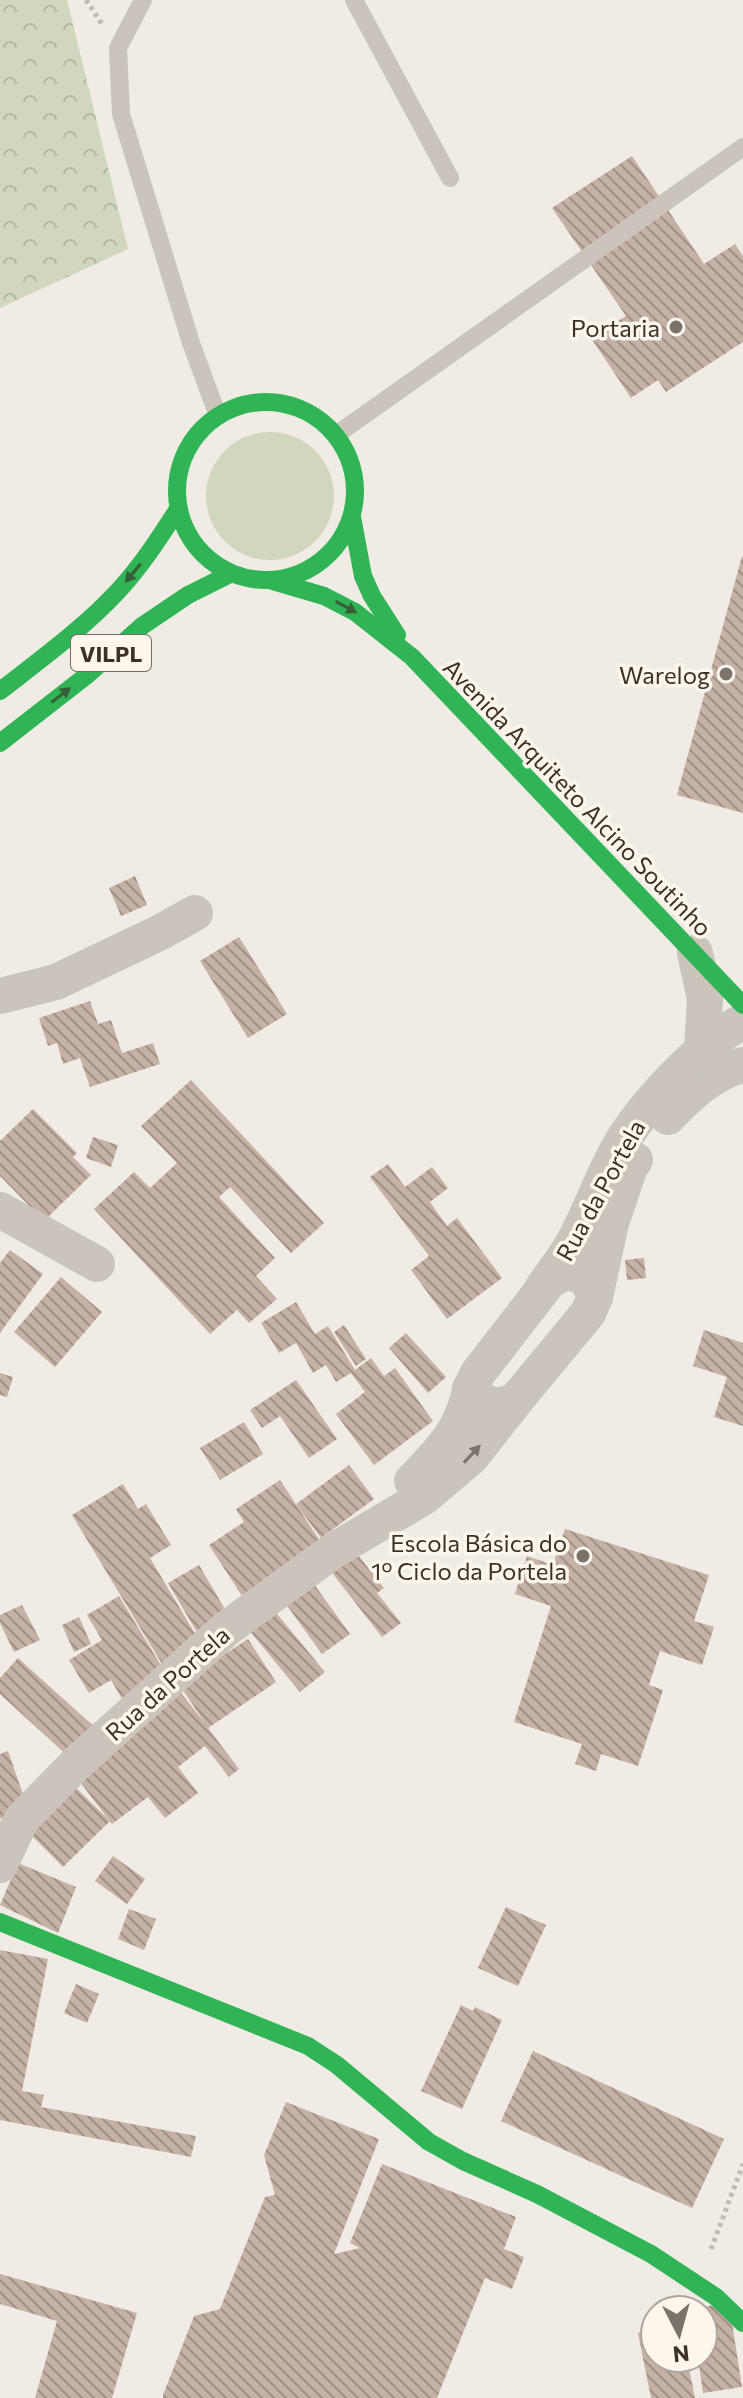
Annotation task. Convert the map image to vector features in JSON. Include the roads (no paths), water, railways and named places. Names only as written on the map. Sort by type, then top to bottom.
[{"type":"main road","points":[[259,402],[281,403],[302,410],[321,420],[336,435],[354,475],[356,496],[352,517],[335,549],[307,571],[273,581],[251,580],[230,574],[196,548],[185,530],[178,509],[176,488],[188,447],[201,429],[218,416],[259,402]]},
{"type":"main road","name":"VILPL","points":[[0,691],[59,645],[112,597],[149,554],[178,509]]},
{"type":"main road","name":"Avenida Arquiteto Alcino Soutinho","points":[[352,517],[363,576],[372,596],[412,657]]},
{"type":"main road","name":"VILPL","points":[[0,743],[86,676],[142,626],[188,595],[230,574]]},
{"type":"main road","name":"Avenida Arquiteto Alcino Soutinho","points":[[273,581],[324,596],[355,612],[412,657],[743,1005]]},
{"type":"main road","points":[[0,1922],[308,2046],[337,2065],[429,2142],[651,2254],[716,2297],[743,2323]]},
{"type":"street","points":[[0,996],[56,982],[195,913]]},
{"type":"street","points":[[695,953],[705,999],[702,1048]]},
{"type":"street","name":"Rua da Portela","points":[[535,1299],[567,1253],[594,1194],[621,1144],[642,1114],[702,1048],[743,1021]]},
{"type":"street","name":"Rua da Portela","points":[[0,1865],[21,1820],[78,1762],[226,1629],[364,1531],[424,1497],[471,1457],[588,1313],[595,1297],[611,1223],[630,1167],[652,1134],[692,1091],[727,1069],[743,1065]]},
{"type":"street","points":[[0,1210],[97,1264]]},
{"type":"street","name":"Rua da Portela","points":[[364,1531],[443,1449],[462,1420],[470,1389],[478,1373],[550,1280],[569,1271],[587,1279],[595,1297]]},
{"type":"street","points":[[470,1389],[483,1403],[502,1406],[516,1400]]},
{"type":"lane","points":[[143,0],[118,48],[121,114],[191,343],[218,416]]},
{"type":"lane","points":[[354,0],[450,178]]},
{"type":"lane","points":[[336,435],[743,147]]},
{"type":"place","name":"Portaria","points":[[676,327]]},
{"type":"place","name":"Warelog","points":[[726,674]]},
{"type":"place","name":"Escola Básica do 1º Ciclo da Portela","points":[[583,1556]]}]
